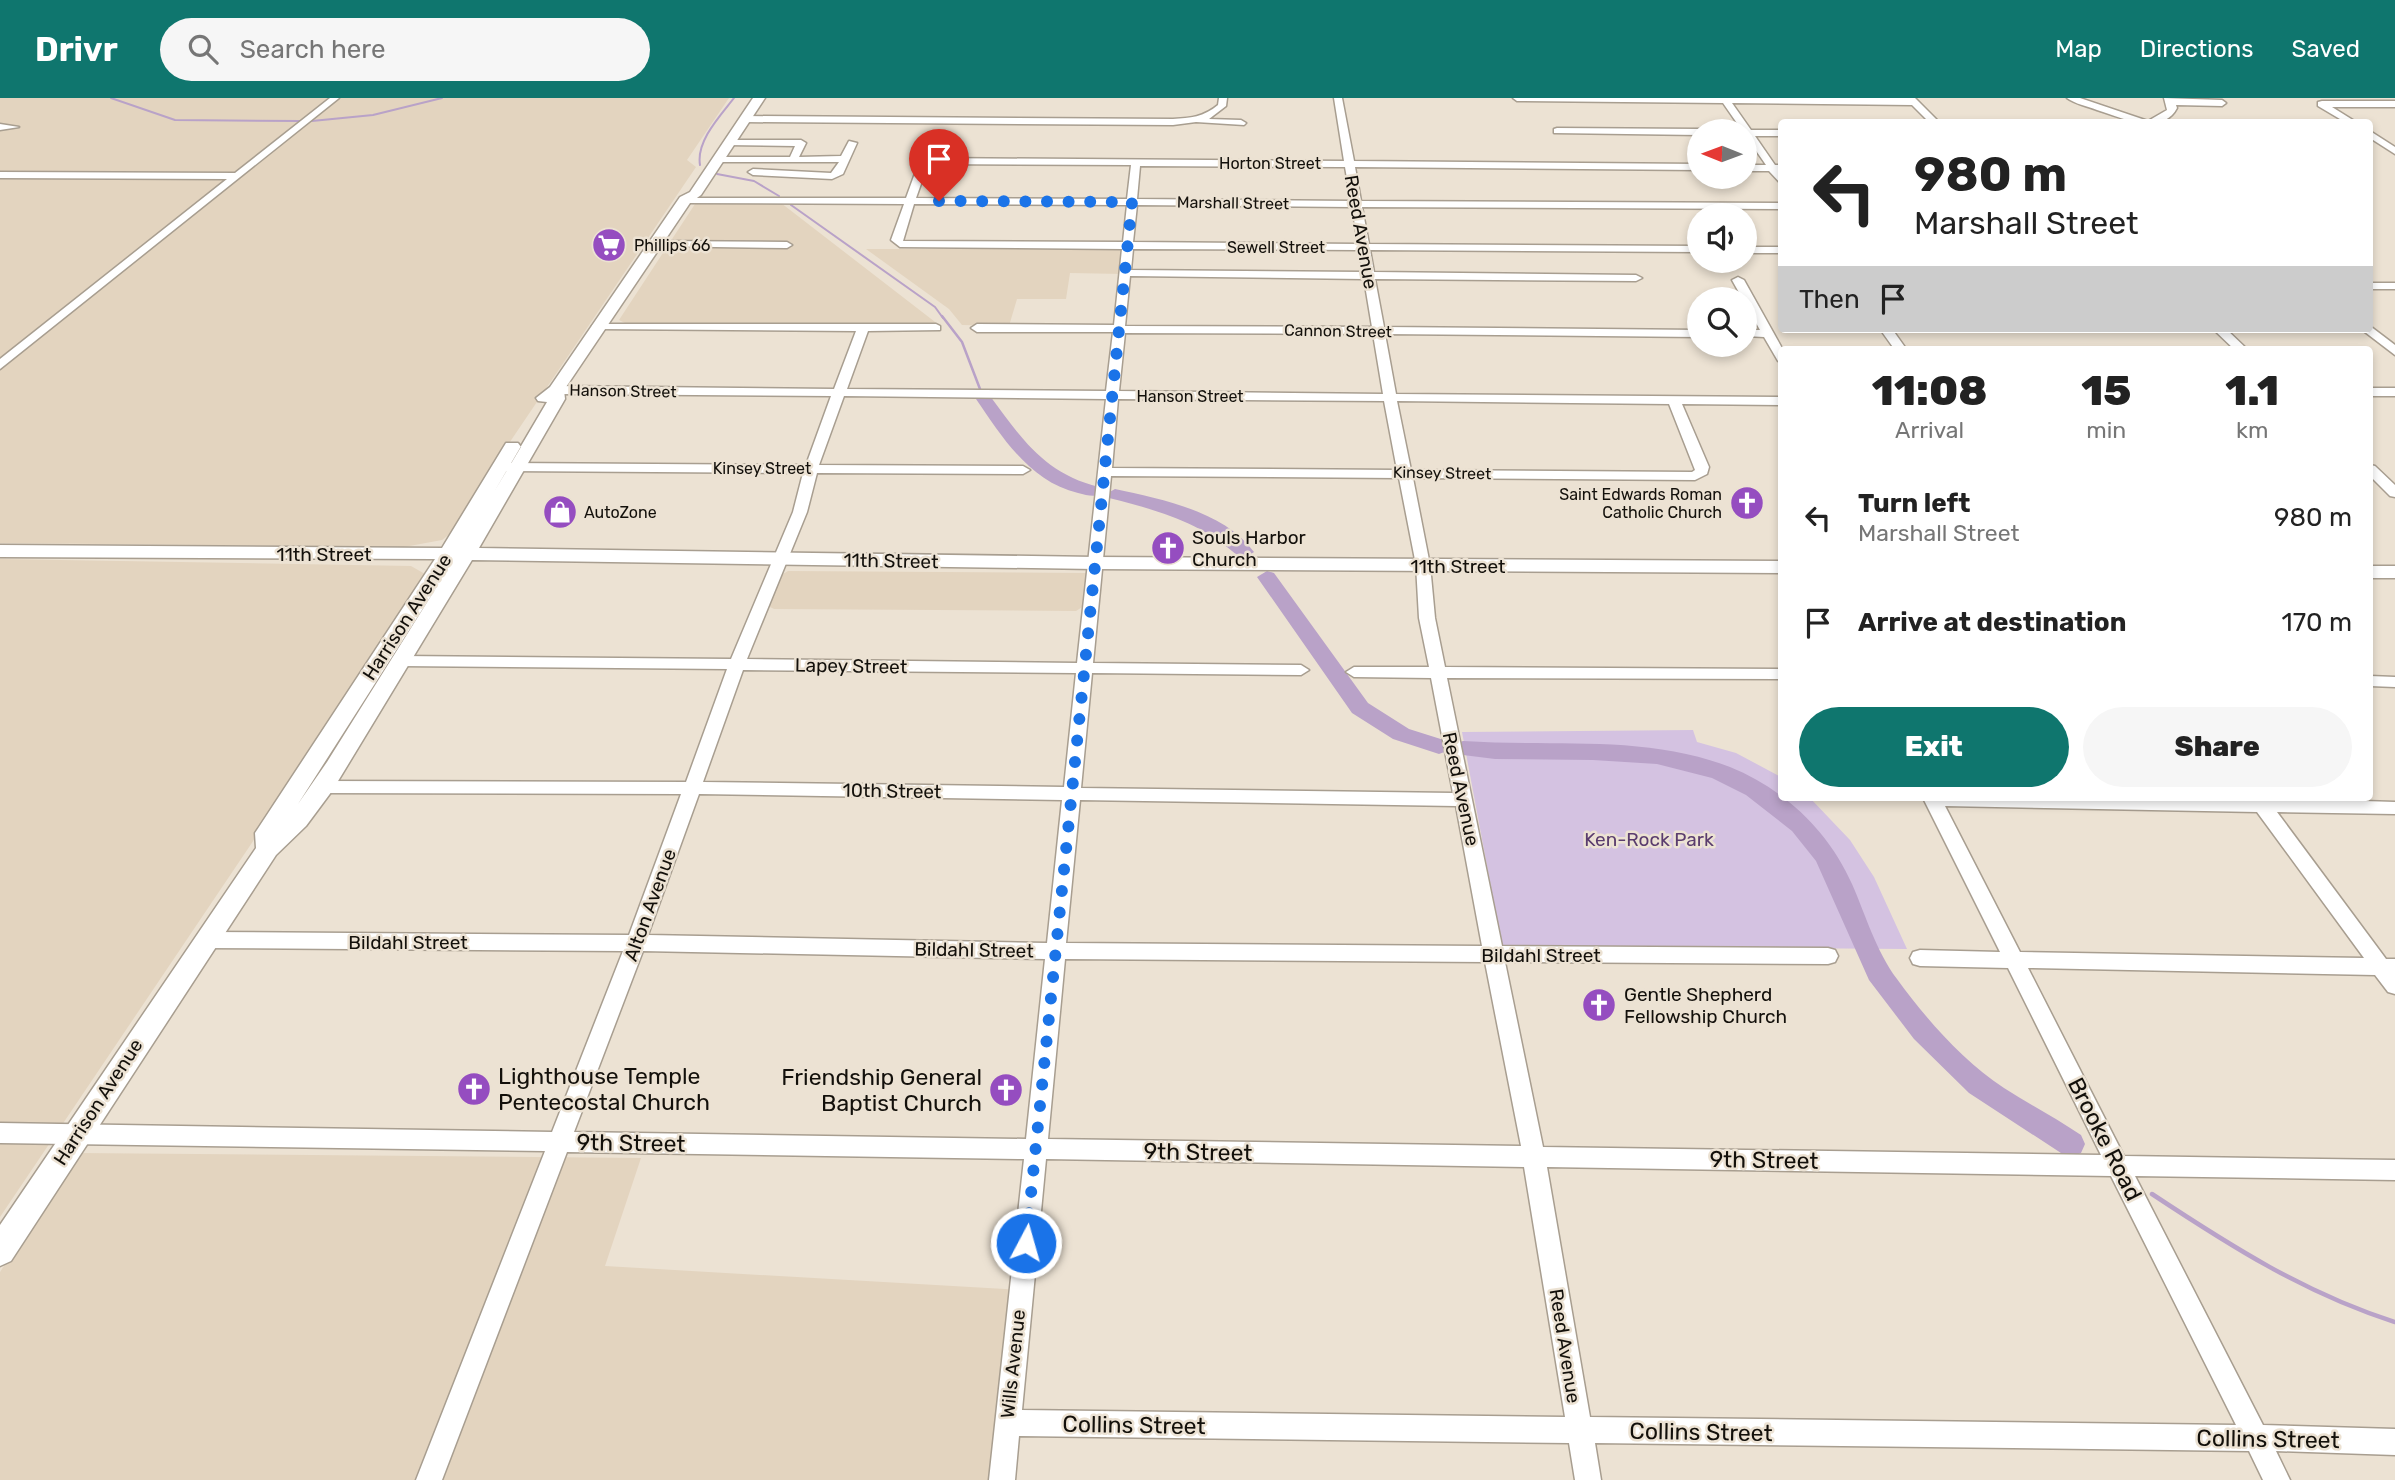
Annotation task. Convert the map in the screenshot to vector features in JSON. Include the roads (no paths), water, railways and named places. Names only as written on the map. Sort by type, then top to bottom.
[{"type":"main road","name":"Harrison Avenue","points":[[685,200],[682,196],[749,98]]},
{"type":"main road","name":"Harrison Avenue","points":[[0,1251],[205,940],[268,849],[289,832],[321,787],[401,661],[458,554],[509,467],[557,399],[556,390],[685,200],[695,195],[759,98]]},
{"type":"main road","name":"11th Street","points":[[0,551],[1095,563],[1778,567]]},
{"type":"main road","name":"Harrison Avenue","points":[[268,849],[267,834],[458,554]]},
{"type":"main road","points":[[2373,572],[2394,572]]},
{"type":"street","points":[[0,365],[335,98]]},
{"type":"street","name":"Reed Avenue","points":[[1338,98],[1390,398],[1423,565],[1427,618],[1534,1157],[1588,1480]]},
{"type":"street","points":[[1517,98],[1912,100],[1931,119]]},
{"type":"street","points":[[2071,98],[2135,119]]},
{"type":"street","points":[[1724,99],[1737,119]]},
{"type":"street","points":[[1193,121],[1212,114],[1223,100]]},
{"type":"street","points":[[2158,119],[2171,113],[2170,100],[2222,103]]},
{"type":"street","points":[[2317,101],[2395,104]]},
{"type":"street","points":[[2317,101],[2346,119]]},
{"type":"street","points":[[745,119],[1241,123]]},
{"type":"street","points":[[0,127],[15,127]]},
{"type":"street","points":[[1557,131],[1687,132]]},
{"type":"street","points":[[1757,133],[1778,133]]},
{"type":"street","points":[[2373,136],[2395,150]]},
{"type":"street","points":[[729,143],[801,143],[793,160]]},
{"type":"street","points":[[753,172],[832,176],[838,174],[852,143]]},
{"type":"street","points":[[911,200],[931,143]]},
{"type":"street","points":[[1757,145],[1777,168]]},
{"type":"street","points":[[718,160],[846,159]]},
{"type":"street","name":"Horton Street","points":[[926,161],[1687,167]]},
{"type":"street","name":"Wills Avenue","points":[[1002,1480],[1136,162]]},
{"type":"street","points":[[1757,167],[1777,168]]},
{"type":"street","points":[[0,175],[237,177]]},
{"type":"street","name":"Marshall Street","points":[[685,200],[1778,206]]},
{"type":"street","name":"Sewell Street","points":[[911,200],[896,240],[908,246],[1687,249]]},
{"type":"street","points":[[655,244],[787,245]]},
{"type":"street","points":[[1757,250],[1778,250]]},
{"type":"street","points":[[1124,273],[1636,278]]},
{"type":"street","points":[[1738,280],[1778,351]]},
{"type":"street","points":[[2373,286],[2395,286]]},
{"type":"street","points":[[598,326],[936,328]]},
{"type":"street","name":"Alton Avenue","points":[[429,1480],[636,943],[737,664],[800,512],[811,468],[863,328]]},
{"type":"street","name":"Cannon Street","points":[[977,328],[1687,333]]},
{"type":"street","points":[[2223,333],[2238,346]]},
{"type":"street","points":[[2372,333],[2395,351]]},
{"type":"street","points":[[1757,334],[1769,334]]},
{"type":"street","name":"Hanson Street","points":[[556,390],[1778,401]]},
{"type":"street","points":[[2373,392],[2395,392]]},
{"type":"street","name":"Kinsey Street","points":[[1104,472],[1695,476],[1702,471],[1702,467],[1674,400]]},
{"type":"street","name":"Kinsey Street","points":[[509,467],[1023,470]]},
{"type":"street","points":[[2373,472],[2395,493]]},
{"type":"street","name":"Lapey Street","points":[[401,661],[1301,670]]},
{"type":"street","points":[[1354,672],[1778,674]]},
{"type":"street","points":[[2373,681],[2395,682]]},
{"type":"street","name":"10th Street","points":[[321,787],[693,788],[1464,800]]},
{"type":"street","name":"Brooke Road","points":[[1934,801],[2277,1480]]},
{"type":"street","points":[[2178,801],[2395,808]]},
{"type":"street","points":[[2260,802],[2388,967],[2395,986]]},
{"type":"street","name":"Bildahl Street","points":[[205,940],[636,943],[1056,951],[1828,956]]},
{"type":"street","points":[[1920,958],[2388,967]]},
{"type":"street","name":"9th Street","points":[[0,1133],[2395,1170]]},
{"type":"street","name":"Collins Street","points":[[1008,1423],[2257,1438],[2395,1442]]},
{"type":"waterway","points":[[111,98],[175,120],[301,121]]},
{"type":"waterway","points":[[312,121],[373,115],[442,98]]},
{"type":"waterway","points":[[700,165],[705,138],[734,98]]},
{"type":"waterway","points":[[717,174],[754,181],[779,196]]},
{"type":"waterway","points":[[791,205],[935,307],[943,318]]},
{"type":"waterway","points":[[942,316],[962,342],[980,389]]},
{"type":"waterway","points":[[984,399],[1017,444],[1043,469],[1074,487],[1093,491]]},
{"type":"waterway","points":[[1115,494],[1150,502],[1201,521],[1245,552]]},
{"type":"waterway","points":[[1267,577],[1360,708],[1401,734],[1439,746]]},
{"type":"waterway","points":[[1463,749],[1657,756],[1720,772],[1754,789],[1800,825],[1825,855],[1878,973],[1923,1031],[1979,1085],[2071,1144]]},
{"type":"waterway","points":[[2152,1194],[2239,1250],[2299,1283],[2362,1311],[2395,1322]]},
{"type":"place","name":"Phillips 66","points":[[609,245]]},
{"type":"place","name":"Saint Edwards Roman Catholic Church","points":[[1747,503]]},
{"type":"place","name":"AutoZone","points":[[560,512]]},
{"type":"place","name":"Souls Harbor Church","points":[[1168,548]]},
{"type":"place","name":"Gentle Shepherd Fellowship Church","points":[[1599,1005]]},
{"type":"place","name":"Lighthouse Temple Pentecostal Church","points":[[474,1089]]},
{"type":"place","name":"Friendship General Baptist Church","points":[[1006,1090]]},
{"type":"park label","name":"Ken-Rock Park","points":[[1649,839]]}]
